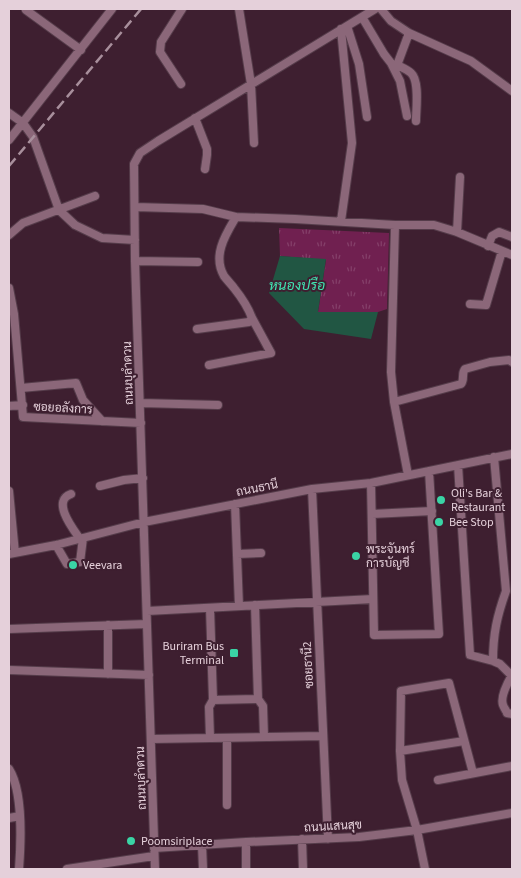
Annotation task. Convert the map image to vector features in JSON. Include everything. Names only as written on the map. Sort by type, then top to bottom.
[{"type":"street","points":[[9,140],[112,9]]},
{"type":"street","points":[[181,84],[160,52],[160,48],[161,42],[182,9]]},
{"type":"street","points":[[239,9],[251,84],[254,143]]},
{"type":"street","name":"ถนนบุลำดวน","points":[[155,869],[135,261],[134,164],[140,153],[375,9]]},
{"type":"street","points":[[380,9],[391,22],[409,33],[470,61],[512,91]]},
{"type":"street","points":[[26,10],[81,50]]},
{"type":"street","points":[[362,17],[396,67],[407,116]]},
{"type":"street","points":[[344,28],[359,64],[367,117]]},
{"type":"street","points":[[341,221],[352,144],[344,28]]},
{"type":"street","points":[[396,67],[409,33]]},
{"type":"street","points":[[396,67],[411,73],[414,78],[416,86],[416,121]]},
{"type":"street","points":[[9,113],[23,123],[33,137],[59,210],[75,225],[102,238],[135,240]]},
{"type":"street","points":[[195,118],[207,149],[205,169]]},
{"type":"street","points":[[457,232],[460,177]]},
{"type":"street","points":[[9,235],[23,223],[95,196]]},
{"type":"street","points":[[135,207],[203,209],[236,217],[395,225],[434,225],[512,254]]},
{"type":"street","points":[[209,365],[271,353],[247,306],[224,275],[220,264],[219,254],[225,235],[236,217]]},
{"type":"street","points":[[395,225],[391,372],[394,402],[408,476]]},
{"type":"street","points":[[488,246],[492,236],[499,232],[512,237]]},
{"type":"street","points":[[470,304],[486,305],[502,251]]},
{"type":"street","points":[[135,261],[198,262]]},
{"type":"street","name":"ซอยอลังการ","points":[[9,288],[14,314],[23,417],[141,424]]},
{"type":"street","points":[[197,329],[249,322],[252,318]]},
{"type":"street","points":[[394,402],[462,384],[463,371],[465,369],[490,362],[509,360],[512,362]]},
{"type":"street","points":[[21,388],[76,383],[83,400],[102,421]]},
{"type":"street","points":[[141,403],[218,405]]},
{"type":"street","points":[[9,406],[23,405]]},
{"type":"street","name":"ถนนธานี","points":[[12,554],[82,539],[144,522],[312,490],[371,483],[512,454]]},
{"type":"street","points":[[493,661],[494,630],[506,591],[494,457]]},
{"type":"street","points":[[458,464],[470,655],[500,664],[512,676],[506,687],[502,702],[507,713],[512,714]]},
{"type":"street","points":[[371,483],[374,635],[439,634],[429,471]]},
{"type":"street","points":[[100,486],[124,480],[143,478]]},
{"type":"street","name":"ซอยธานี2","points":[[312,490],[328,839]]},
{"type":"street","points":[[9,491],[12,554]]},
{"type":"street","points":[[56,545],[67,564],[80,562],[82,539],[70,526],[63,507],[63,499],[71,494]]},
{"type":"street","points":[[235,504],[239,606]]},
{"type":"street","points":[[372,514],[432,510]]},
{"type":"street","points":[[237,554],[261,553]]},
{"type":"street","points":[[147,611],[373,599]]},
{"type":"street","points":[[255,605],[258,699],[263,706],[264,737]]},
{"type":"street","points":[[210,608],[213,700],[209,707],[210,738]]},
{"type":"street","points":[[9,629],[147,624]]},
{"type":"street","points":[[108,625],[108,674]]},
{"type":"street","points":[[9,670],[148,675]]},
{"type":"street","points":[[425,869],[417,830],[402,780],[400,751],[401,692],[449,684],[473,774]]},
{"type":"street","points":[[213,700],[258,699]]},
{"type":"street","points":[[151,739],[322,736]]},
{"type":"street","points":[[227,738],[227,805]]},
{"type":"street","points":[[400,751],[464,740]]},
{"type":"street","points":[[438,780],[512,766]]},
{"type":"street","points":[[9,769],[18,792],[20,816],[19,869]]},
{"type":"street","name":"ถนนแสนสุข","points":[[67,869],[154,852],[202,845],[359,837],[417,830],[512,813]]},
{"type":"street","points":[[9,818],[20,816]]},
{"type":"street","points":[[302,839],[303,869]]},
{"type":"street","points":[[246,842],[246,869]]},
{"type":"street","points":[[202,845],[202,869]]},
{"type":"green space","points":[[279,228],[389,233],[387,309],[378,312],[318,312],[326,260],[280,256]]},
{"type":"water","name":"หนองปรือ","points":[[280,256],[326,259],[318,312],[378,312],[371,339],[304,329],[269,293]]},
{"type":"railway","points":[[9,166],[141,9]]},
{"type":"place","name":"Oli's Bar & Restaurant","points":[[441,500]]},
{"type":"place","name":"Bee Stop","points":[[439,522]]},
{"type":"place","name":"พระจันทร์ การบัญชี","points":[[356,556]]},
{"type":"place","name":"Veevara","points":[[73,565]]},
{"type":"place","name":"Buriram Bus Terminal","points":[[234,653]]},
{"type":"place","name":"Poomsiriplace","points":[[131,841]]}]
